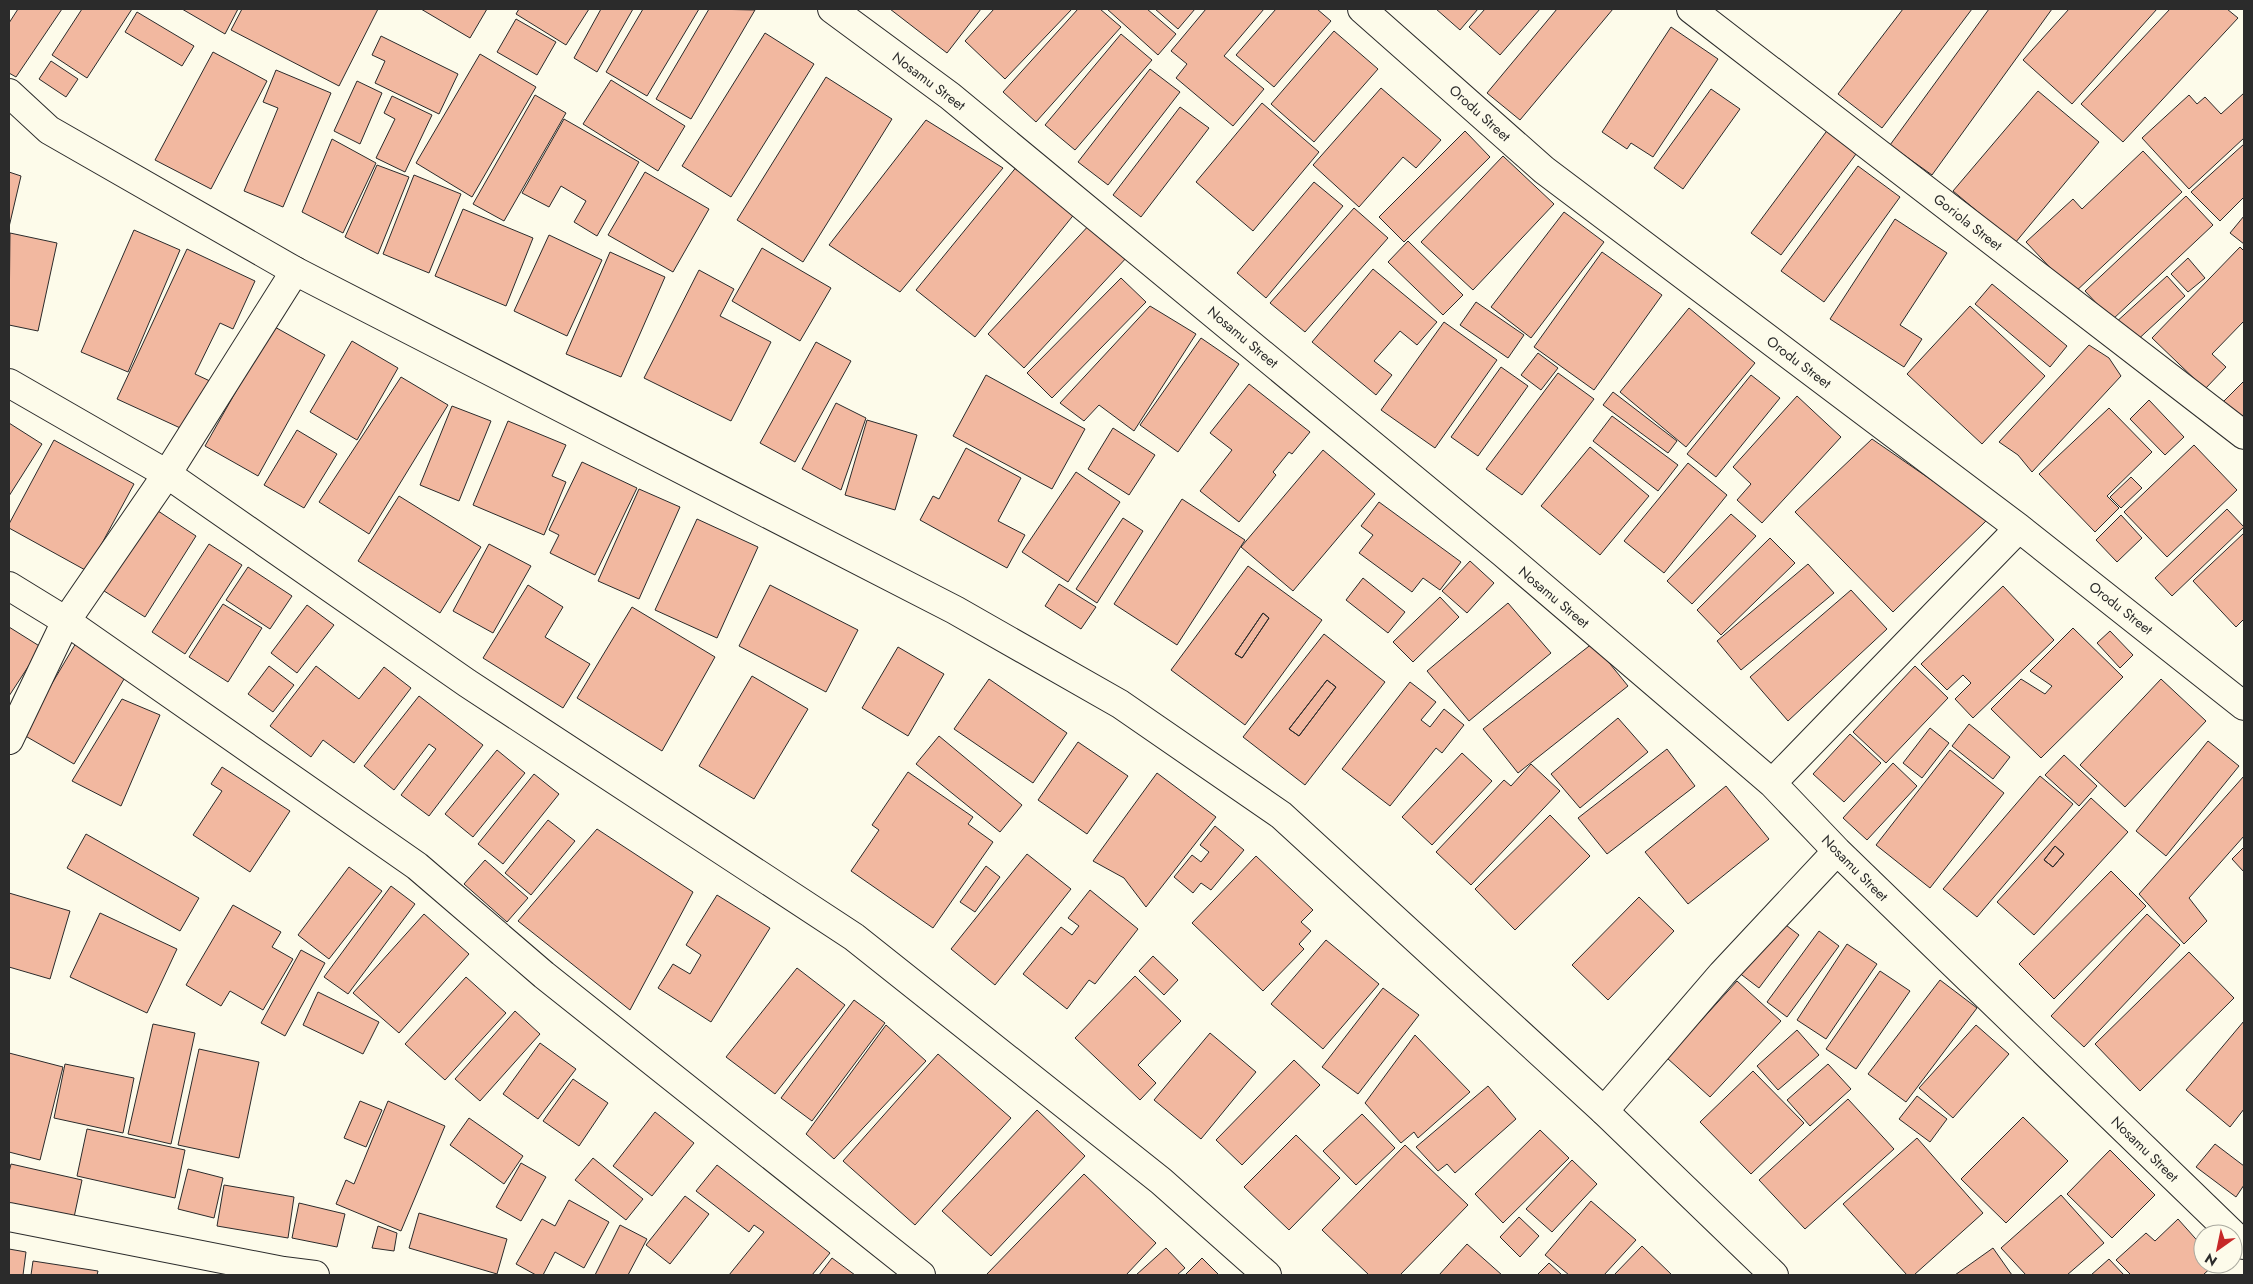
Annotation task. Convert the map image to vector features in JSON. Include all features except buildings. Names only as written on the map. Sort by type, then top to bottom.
[{"type":"street","name":"Nosamu Street","points":[[832,9],[950,96],[1213,312],[1503,553],[1772,783],[1837,851],[2244,1245]]},
{"type":"street","name":"Orodu Street","points":[[1362,9],[1544,170],[2019,528],[2244,706]]},
{"type":"street","name":"Goriola Street","points":[[1691,9],[2244,434]]},
{"type":"street","points":[[9,93],[49,130],[295,271],[956,610],[1120,704],[1281,815],[1604,1111],[1774,1275]]},
{"type":"street","points":[[9,740],[66,621],[167,474],[295,271]]},
{"type":"street","points":[[9,383],[167,474],[467,683],[854,937],[1161,1181],[1267,1275]]},
{"type":"street","points":[[1772,783],[2019,528]]},
{"type":"street","points":[[9,586],[66,621],[417,866],[544,975],[921,1275]]},
{"type":"street","points":[[1604,1111],[1722,974],[1837,851]]},
{"type":"street","points":[[9,1217],[284,1271],[315,1275]]}]
